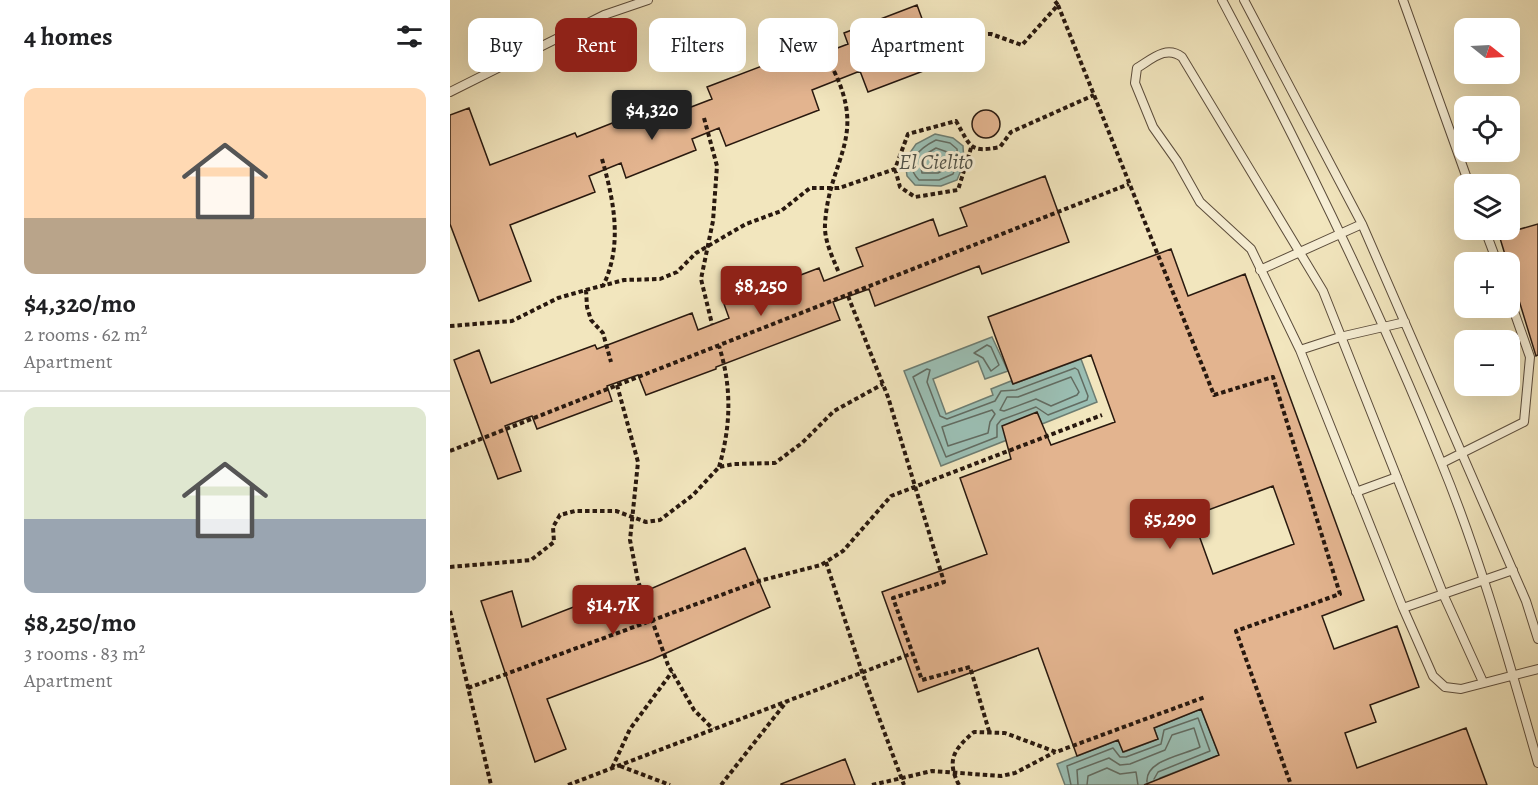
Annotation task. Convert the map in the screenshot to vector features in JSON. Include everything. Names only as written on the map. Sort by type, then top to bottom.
[{"type":"lane","points":[[450,92],[604,15],[648,0]]},
{"type":"lane","points":[[1222,0],[1341,231],[1442,463],[1483,582],[1538,763]]},
{"type":"lane","points":[[1244,0],[1362,224],[1527,601],[1538,639]]},
{"type":"lane","points":[[1403,0],[1465,174]]},
{"type":"lane","points":[[1483,682],[1444,596],[1323,291],[1182,57],[1176,52],[1163,52],[1137,68],[1135,76],[1135,83],[1153,127],[1177,161],[1200,202],[1247,244],[1300,350],[1403,608],[1433,676],[1446,687],[1461,689],[1538,669]]},
{"type":"lane","points":[[1260,270],[1299,254],[1341,231],[1362,224]]},
{"type":"lane","points":[[1442,463],[1524,422],[1530,357],[1516,318]]},
{"type":"lane","points":[[1300,350],[1340,337],[1405,322]]},
{"type":"lane","points":[[1356,492],[1397,477]]},
{"type":"lane","points":[[1403,608],[1444,596],[1513,570]]},
{"type":"path","points":[[1054,0],[1058,5],[1214,394],[1273,377],[1340,594],[1236,631],[1291,785]]},
{"type":"path","points":[[985,34],[992,34],[1022,45],[1058,5]]},
{"type":"path","points":[[834,72],[844,92],[849,118],[847,140],[832,186],[825,226],[827,244],[839,273]]},
{"type":"path","points":[[971,147],[958,190],[915,197],[900,187],[895,169],[908,134],[956,122],[971,147],[979,151],[1000,147],[1011,132],[1094,95]]},
{"type":"path","points":[[704,118],[717,166],[713,220],[701,279],[712,324]]},
{"type":"path","points":[[602,159],[611,190],[615,251],[603,286]]},
{"type":"path","points":[[450,326],[512,321],[558,298],[586,290],[624,280],[660,279],[677,272],[696,253],[746,224],[781,211],[810,188],[832,186],[839,188],[895,169]]},
{"type":"path","points":[[450,451],[1129,184]]},
{"type":"path","points":[[586,290],[591,320],[603,333],[611,362]]},
{"type":"path","points":[[848,296],[883,384],[944,582],[892,598],[922,680],[970,668],[989,731]]},
{"type":"path","points":[[450,567],[531,560],[554,542],[553,527],[560,515],[575,511],[616,511],[646,522],[660,520],[693,495],[719,467],[729,419],[726,368],[719,346]]},
{"type":"path","points":[[719,467],[735,464],[775,463],[802,443],[834,411],[883,384]]},
{"type":"path","points":[[617,386],[638,462],[630,540],[638,581],[672,672],[694,710],[713,729]]},
{"type":"path","points":[[468,688],[759,580],[826,562],[843,551],[891,496],[1102,415]]},
{"type":"path","points":[[826,562],[862,672],[904,785]]},
{"type":"path","points":[[450,611],[491,785]]},
{"type":"path","points":[[568,785],[913,653]]},
{"type":"path","points":[[612,768],[630,729],[672,672]]},
{"type":"path","points":[[872,785],[932,771],[951,770],[1001,776],[1016,773],[1056,752],[1205,697]]},
{"type":"path","points":[[721,785],[787,701]]},
{"type":"path","points":[[959,785],[951,770],[956,747],[974,732],[989,731],[1005,734],[1056,752]]},
{"type":"path","points":[[619,765],[670,785]]},
{"type":"water","name":"El Cielito","points":[[935,134],[953,138],[963,146],[964,163],[957,180],[941,186],[915,185],[907,176],[905,160],[916,144]]},
{"type":"water","points":[[992,337],[1008,371],[985,379],[978,361],[933,379],[946,414],[993,395],[991,389],[1011,381],[1013,384],[1081,359],[1097,402],[1042,424],[1037,413],[1007,440],[941,466],[904,371]]},
{"type":"water","points":[[1201,709],[1219,755],[1160,778],[1162,785],[1065,785],[1057,764],[1118,740],[1124,752],[1158,739],[1154,728]]},
{"type":"building","points":[[917,5],[922,18],[883,18]]},
{"type":"building","points":[[850,31],[850,72],[857,72],[812,90],[819,110],[726,146],[719,128],[692,139],[696,150],[626,178],[621,163],[589,176],[595,192],[510,225],[531,281],[479,301],[450,224],[450,115],[469,108],[490,165],[575,133],[577,137],[673,99],[678,112],[712,99],[707,87],[758,68],[758,72],[838,72],[838,48],[848,44],[844,33]]},
{"type":"building","points":[[860,72],[921,72],[868,92]]},
{"type":"building","points":[[986,110],[996,114],[1000,124],[996,134],[986,138],[976,134],[972,124],[976,114]]},
{"type":"building","points":[[1045,176],[1069,242],[982,274],[979,266],[875,306],[869,289],[833,302],[840,320],[716,367],[716,369],[646,395],[638,375],[607,386],[612,401],[537,429],[532,416],[505,426],[521,471],[498,479],[454,360],[479,350],[491,383],[595,345],[597,349],[692,313],[698,330],[729,318],[724,304],[819,268],[824,281],[863,266],[856,248],[933,219],[939,236],[967,226],[960,208]]},
{"type":"building","points":[[1538,224],[1538,355],[1536,356],[1520,304],[1520,252],[1504,252],[1501,240],[1520,240],[1520,229]]},
{"type":"building","points":[[1171,249],[1188,296],[1245,274],[1364,600],[1322,616],[1334,649],[1397,626],[1419,687],[1370,705],[1376,722],[1345,733],[1357,768],[1466,728],[1487,785],[1144,785],[1219,755],[1201,709],[1154,728],[1158,739],[1123,752],[1118,740],[1077,756],[1038,648],[918,692],[882,592],[987,554],[960,478],[1011,459],[1002,426],[1037,412],[1051,445],[1115,422],[1091,355],[1013,384],[988,317]],"holes":[[[1273,486],[1294,544],[1213,574],[1192,516]]]},
{"type":"building","points":[[745,548],[770,607],[653,659],[547,699],[566,749],[535,762],[481,601],[512,591],[522,627],[628,586],[632,597]]},
{"type":"building","points":[[845,759],[855,785],[781,785],[781,784]]}]
